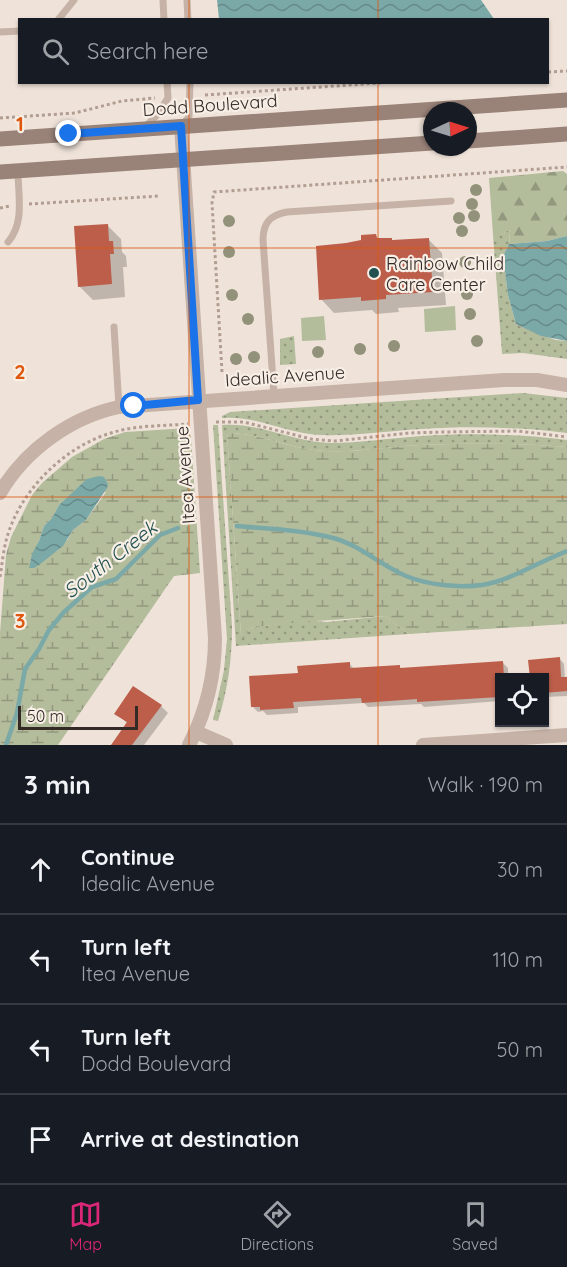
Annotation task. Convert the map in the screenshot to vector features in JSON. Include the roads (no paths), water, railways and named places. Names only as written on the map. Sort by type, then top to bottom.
[{"type":"main road","name":"Dodd Boulevard","points":[[0,139],[567,100]]},
{"type":"main road","points":[[477,140],[567,134]]},
{"type":"main road","points":[[0,172],[423,144]]},
{"type":"street","name":"Itea Avenue","points":[[181,126],[215,650],[208,690],[196,732],[189,745]]},
{"type":"street","name":"Idealic Avenue","points":[[0,493],[28,457],[51,438],[94,414],[119,407],[504,380],[537,380],[567,385]]},
{"type":"street","points":[[196,732],[226,745]]},
{"type":"street","points":[[423,745],[567,735]]},
{"type":"lane","points":[[60,18],[74,0]]},
{"type":"lane","points":[[164,0],[164,18]]},
{"type":"lane","points":[[187,0],[188,18]]},
{"type":"lane","points":[[0,32],[18,31]]},
{"type":"lane","points":[[143,129],[157,115],[168,98],[167,84]]},
{"type":"lane","points":[[181,126],[189,117],[190,84]]},
{"type":"lane","points":[[8,242],[18,228],[18,171]]},
{"type":"lane","points":[[274,395],[263,240],[264,226],[267,221],[273,216],[287,212],[451,201]]},
{"type":"lane","points":[[114,327],[119,407]]},
{"type":"water","points":[[217,0],[481,0],[493,18],[219,18]]},
{"type":"water","points":[[567,236],[567,341],[541,336],[516,324],[508,295],[503,256],[509,244],[547,241]]},
{"type":"water","points":[[104,477],[108,484],[107,488],[86,520],[73,530],[63,546],[39,565],[29,568],[32,554],[44,526],[52,518],[59,505],[87,479]]},
{"type":"waterway","name":"South Creek","points":[[237,526],[297,531],[333,538],[352,545],[406,576],[433,584],[453,586],[493,583],[567,551]]},
{"type":"waterway","name":"South Creek","points":[[6,745],[17,713],[25,669],[49,630],[64,612],[92,587],[116,579],[160,535],[178,528]]},
{"type":"place","name":"Rainbow Child Care Center","points":[[374,273]]}]
